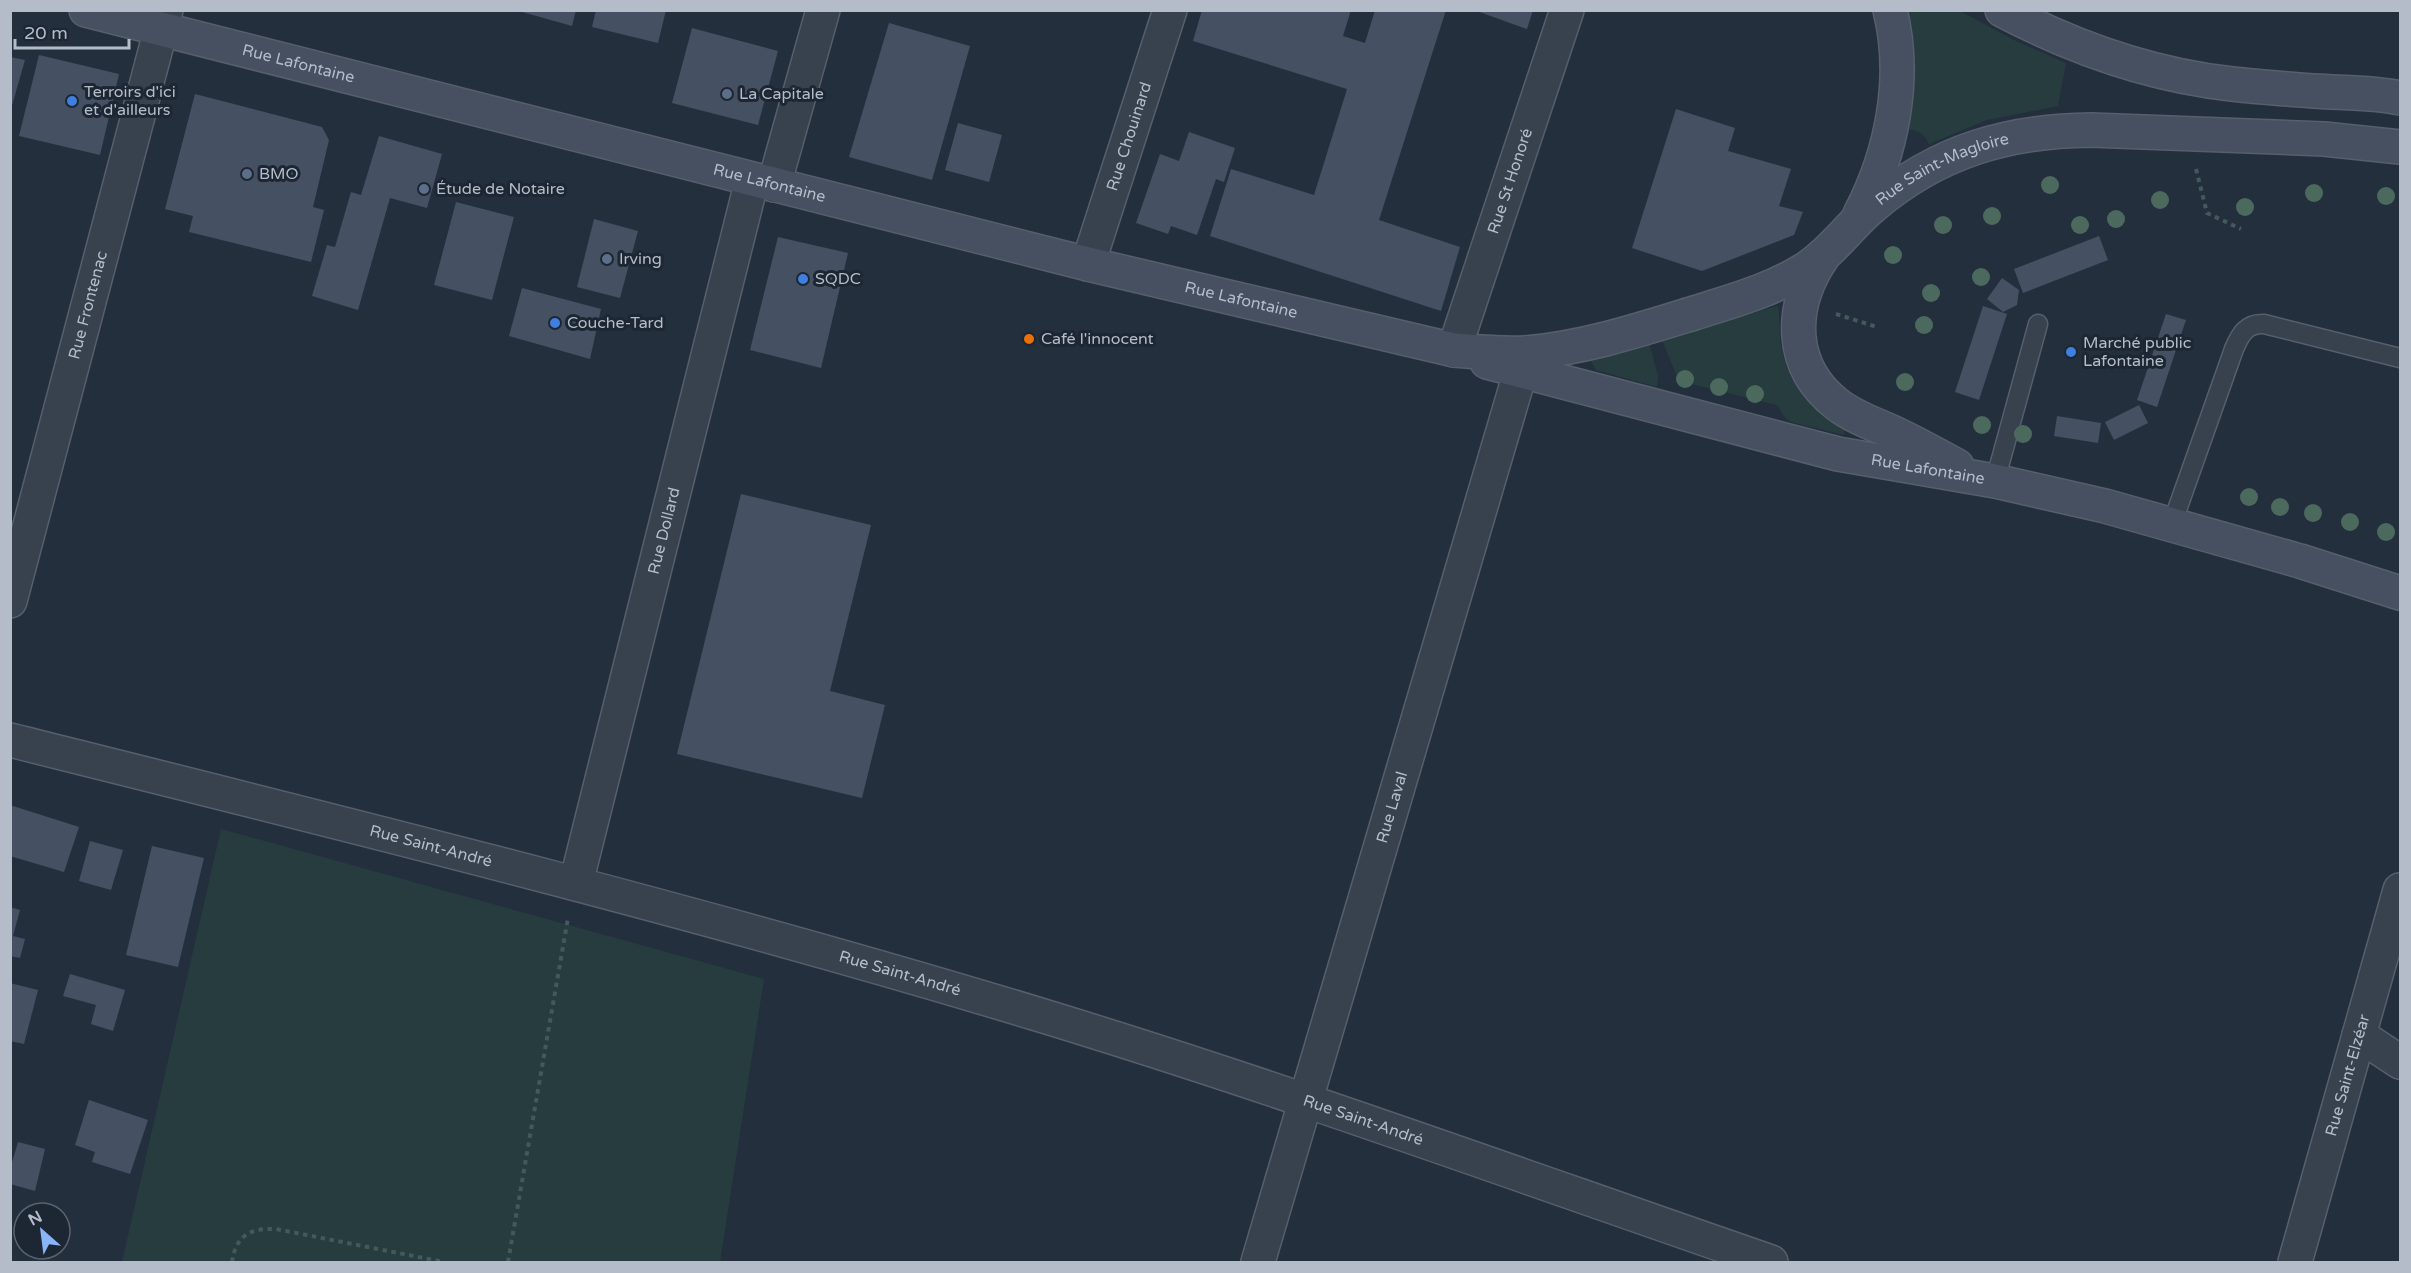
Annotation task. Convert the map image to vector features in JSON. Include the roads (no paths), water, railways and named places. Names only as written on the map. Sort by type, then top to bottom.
[{"type":"main road","name":"Rue Lafontaine","points":[[86,10],[163,20],[763,182],[1088,264],[1454,350],[1499,354],[1522,363],[1838,454],[1987,480],[2105,506],[2400,593]]},
{"type":"main road","points":[[1854,223],[1874,186],[1895,102],[1896,42],[1890,10]]},
{"type":"main road","points":[[2002,10],[2044,32],[2086,50],[2162,71],[2231,84],[2400,98]]},
{"type":"main road","name":"Rue Saint-Magloire","points":[[1522,363],[1556,350],[1623,335],[1736,300],[1787,279],[1823,257],[1854,223],[1890,192],[1939,162],[1982,144],[2033,134],[2091,129],[2324,140],[2400,147]]},
{"type":"main road","points":[[1823,257],[1802,297],[1797,329],[1803,357],[1817,383],[1826,394],[1847,411],[1987,480]]},
{"type":"street","name":"Rue Dollard","points":[[576,883],[763,182],[823,10]]},
{"type":"street","name":"Rue Chouinard","points":[[1088,264],[1170,10]]},
{"type":"street","name":"Rue St Honoré","points":[[1454,350],[1567,10]]},
{"type":"street","name":"Rue Frontenac","points":[[10,601],[163,20]]},
{"type":"street","name":"Rue Laval","points":[[1258,1263],[1522,363]]},
{"type":"street","name":"Rue Saint-André","points":[[10,740],[576,883],[1036,1014],[1305,1100],[1772,1263]]},
{"type":"street","name":"Rue Saint-Elzéar","points":[[2295,1263],[2400,890]]},
{"type":"street","points":[[2359,1035],[2400,1062]]},
{"type":"lane","points":[[2172,524],[2234,350],[2240,335],[2246,328],[2255,323],[2264,324],[2400,358]]},
{"type":"lane","points":[[1987,480],[2038,324]]},
{"type":"place","name":"La Capitale","points":[[727,94]]},
{"type":"place","name":"Terroirs d'ici et d'ailleurs","points":[[72,101]]},
{"type":"place","name":"BMO","points":[[247,174]]},
{"type":"place","name":"Étude de Notaire","points":[[424,189]]},
{"type":"place","name":"Irving","points":[[607,259]]},
{"type":"place","name":"SQDC","points":[[803,279]]},
{"type":"place","name":"Couche-Tard","points":[[555,323]]},
{"type":"place","name":"Café l'innocent","points":[[1029,339]]},
{"type":"place","name":"Marché public Lafontaine","points":[[2071,352]]}]
